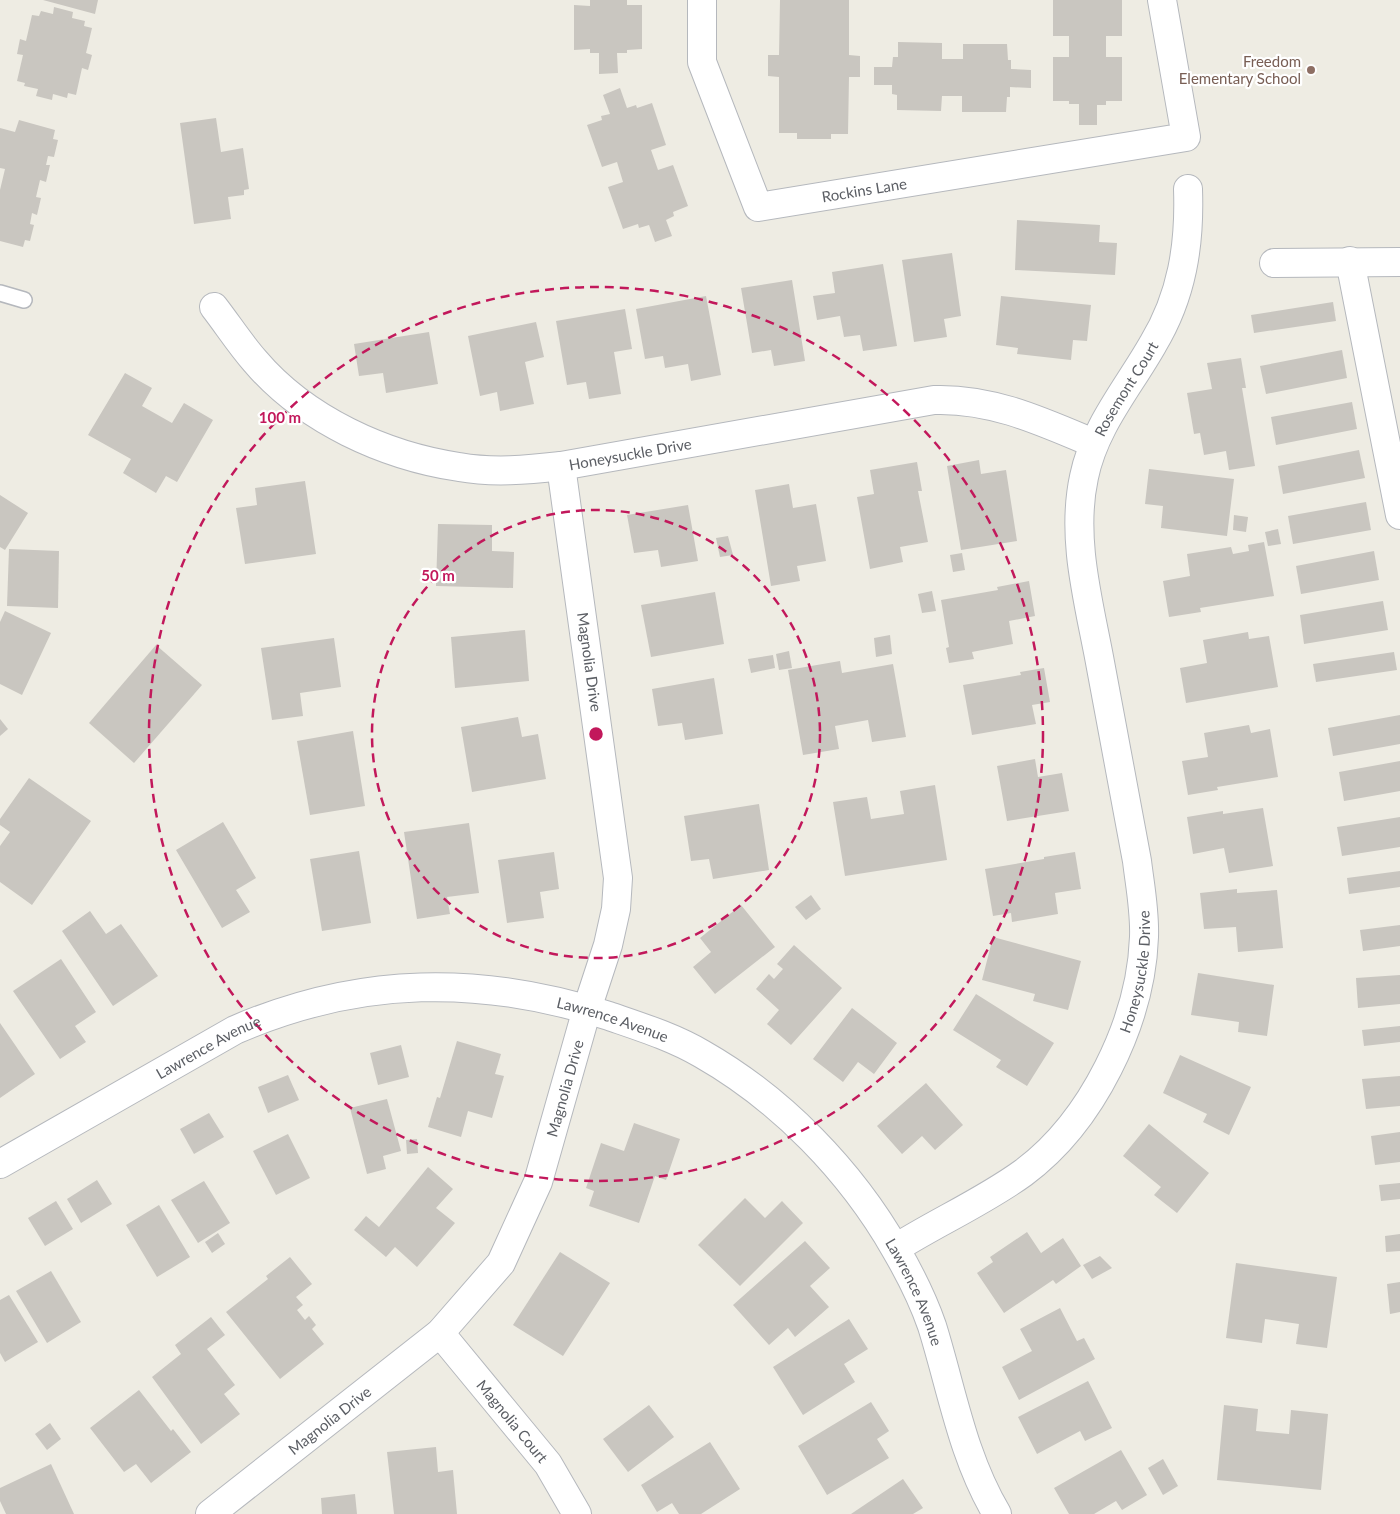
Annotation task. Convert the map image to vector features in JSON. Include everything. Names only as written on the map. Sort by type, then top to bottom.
[{"type":"street","name":"Rockins Lane","points":[[702,0],[702,62],[758,207],[1186,137],[1162,0]]},
{"type":"street","name":"Rosemont Court","points":[[1086,591],[1080,517],[1083,478],[1093,443],[1127,383],[1153,345],[1169,315],[1179,289],[1189,226],[1188,189]]},
{"type":"street","points":[[1350,261],[1397,474],[1400,515]]},
{"type":"street","points":[[1274,263],[1400,262]]},
{"type":"street","name":"Honeysuckle Drive","points":[[214,307],[255,362],[282,388],[310,409],[370,442],[403,454],[461,468],[524,470],[561,466],[934,400],[958,399],[998,407],[1093,443]]},
{"type":"street","name":"Magnolia Drive","points":[[210,1514],[440,1333],[502,1263],[538,1182],[616,909],[618,878],[561,466]]},
{"type":"street","name":"Honeysuckle Drive","points":[[896,1248],[927,1228],[1001,1188],[1038,1160],[1067,1129],[1103,1076],[1120,1043],[1133,1006],[1144,936],[1142,901],[1137,861],[1086,591]]},
{"type":"street","name":"Lawrence Avenue","points":[[0,1164],[235,1030],[268,1016],[332,997],[398,988],[463,986],[532,995],[587,1009],[669,1038],[701,1053],[741,1080],[781,1111],[840,1170],[896,1248],[917,1288],[931,1323],[960,1430],[973,1467],[997,1514]]},
{"type":"street","name":"Magnolia Court","points":[[440,1333],[548,1464],[577,1514]]},
{"type":"lane","points":[[0,293],[24,300]]},
{"type":"building","points":[[43,0],[98,0],[95,14]]},
{"type":"building","points":[[590,0],[627,0],[627,5],[642,5],[642,49],[627,50],[627,53],[617,53],[618,73],[599,74],[599,53],[590,53],[590,49],[574,50],[574,5],[590,6]]},
{"type":"building","points":[[780,0],[849,0],[849,55],[860,56],[860,77],[849,77],[848,134],[831,134],[831,139],[797,139],[797,133],[779,133],[779,77],[768,76],[768,55],[779,55]]},
{"type":"building","points":[[1053,0],[1122,0],[1122,36],[1106,36],[1106,57],[1122,57],[1122,101],[1106,101],[1106,105],[1097,105],[1097,125],[1079,125],[1079,104],[1069,104],[1069,101],[1053,101],[1053,57],[1069,57],[1069,36],[1053,36]]},
{"type":"building","points":[[54,7],[73,12],[72,18],[85,21],[84,26],[92,28],[86,53],[92,55],[88,70],[82,68],[76,95],[68,93],[67,98],[53,94],[52,100],[36,96],[38,89],[24,86],[25,83],[17,81],[23,55],[17,54],[20,39],[26,41],[32,15],[39,16],[41,11],[53,14]]},
{"type":"building","points":[[898,42],[942,43],[942,59],[963,59],[963,44],[1007,44],[1008,60],[1011,60],[1011,69],[1031,70],[1031,88],[1010,87],[1010,97],[1007,97],[1006,112],[962,112],[962,96],[942,96],[941,111],[897,110],[897,95],[892,94],[892,85],[874,85],[874,67],[892,67],[893,57],[898,57]]},
{"type":"building","points":[[620,88],[627,108],[636,105],[637,108],[652,103],[666,145],[651,150],[658,170],[673,165],[688,206],[673,212],[674,216],[666,220],[672,236],[655,242],[649,225],[639,228],[638,224],[623,229],[608,187],[623,182],[617,162],[602,167],[587,125],[602,120],[601,116],[610,114],[603,95]]},
{"type":"building","points":[[216,118],[221,152],[243,148],[249,189],[244,190],[244,195],[228,197],[231,219],[194,224],[180,123]]},
{"type":"building","points":[[19,120],[55,130],[53,139],[58,140],[54,157],[48,156],[46,165],[50,165],[46,182],[40,180],[36,197],[41,198],[37,215],[32,213],[30,224],[34,225],[30,241],[25,240],[23,247],[0,241],[0,190],[5,169],[0,168],[0,128],[15,132]]},
{"type":"building","points":[[1017,220],[1100,225],[1099,242],[1117,243],[1115,275],[1015,270]]},
{"type":"building","points":[[952,253],[961,316],[944,319],[947,337],[914,342],[902,260]]},
{"type":"building","points":[[883,264],[897,346],[863,351],[860,335],[844,337],[840,316],[817,320],[813,296],[835,293],[832,272]]},
{"type":"building","points":[[792,280],[805,361],[774,366],[771,350],[752,353],[741,288]]},
{"type":"building","points":[[706,296],[721,375],[691,381],[688,364],[665,368],[663,356],[645,359],[636,309]]},
{"type":"building","points":[[1001,296],[1091,305],[1087,341],[1073,340],[1071,360],[1017,354],[1018,348],[996,345]]},
{"type":"building","points":[[1333,302],[1336,321],[1254,333],[1251,315]]},
{"type":"building","points":[[625,309],[632,349],[614,352],[621,394],[589,399],[586,382],[567,385],[556,321]]},
{"type":"building","points":[[536,322],[544,357],[525,362],[534,404],[500,411],[497,392],[480,396],[468,336]]},
{"type":"building","points":[[429,332],[438,384],[386,393],[383,373],[359,376],[354,344]]},
{"type":"building","points":[[1342,350],[1347,378],[1266,394],[1260,366]]},
{"type":"building","points":[[1241,358],[1246,388],[1242,388],[1255,466],[1229,470],[1226,451],[1204,455],[1200,433],[1194,434],[1187,393],[1212,389],[1207,363]]},
{"type":"building","points":[[125,373],[152,388],[142,406],[172,423],[184,403],[213,420],[177,482],[166,476],[156,493],[123,473],[131,459],[88,435]]},
{"type":"building","points":[[1352,402],[1357,429],[1276,445],[1271,417]]},
{"type":"building","points":[[1359,450],[1365,478],[1283,494],[1278,466]]},
{"type":"building","points":[[979,460],[981,474],[1006,470],[1017,541],[961,550],[947,466]]},
{"type":"building","points":[[917,462],[922,491],[918,491],[928,542],[900,547],[903,562],[870,569],[857,497],[874,494],[870,470]]},
{"type":"building","points":[[1149,469],[1234,479],[1227,536],[1161,528],[1163,506],[1145,504]]},
{"type":"building","points":[[305,481],[316,554],[245,564],[236,508],[257,505],[255,488]]},
{"type":"building","points":[[789,484],[793,508],[816,504],[826,561],[797,566],[800,581],[771,586],[755,490]]},
{"type":"building","points":[[0,495],[28,513],[5,550],[0,547]]},
{"type":"building","points":[[1366,502],[1371,530],[1293,544],[1288,516]]},
{"type":"building","points":[[688,505],[698,561],[661,567],[658,550],[634,553],[627,515]]},
{"type":"building","points":[[1234,515],[1248,517],[1246,532],[1233,530]]},
{"type":"building","points":[[438,524],[492,525],[492,551],[514,552],[513,588],[436,586]]},
{"type":"building","points":[[1278,529],[1281,544],[1268,546],[1265,532]]},
{"type":"building","points":[[728,536],[733,555],[720,557],[716,538]]},
{"type":"building","points":[[1264,542],[1274,596],[1200,608],[1201,612],[1169,617],[1163,581],[1190,576],[1187,554],[1231,547],[1233,554],[1249,551],[1248,545]]},
{"type":"building","points":[[9,549],[59,551],[58,608],[7,606]]},
{"type":"building","points":[[1374,551],[1379,580],[1301,594],[1296,566]]},
{"type":"building","points":[[962,553],[965,570],[953,572],[950,555]]},
{"type":"building","points":[[1029,581],[1035,616],[1009,621],[1013,644],[972,652],[974,659],[949,663],[946,648],[949,647],[941,600],[998,590],[997,587]]},
{"type":"building","points":[[932,591],[936,611],[922,613],[918,594]]},
{"type":"building","points":[[715,592],[724,644],[651,657],[641,605]]},
{"type":"building","points":[[1383,601],[1388,630],[1304,644],[1300,615]]},
{"type":"building","points":[[5,611],[51,633],[22,695],[0,684],[0,622]]},
{"type":"building","points":[[525,630],[529,681],[455,688],[451,637]]},
{"type":"building","points":[[1248,632],[1249,639],[1269,636],[1278,687],[1186,703],[1180,668],[1207,663],[1203,640]]},
{"type":"building","points":[[890,635],[892,654],[876,657],[874,638]]},
{"type":"building","points":[[334,638],[341,687],[300,693],[303,716],[272,720],[261,648]]},
{"type":"building","points":[[156,645],[202,685],[134,763],[89,723]]},
{"type":"building","points":[[789,651],[792,668],[779,670],[776,654]]},
{"type":"building","points":[[1394,652],[1397,670],[1316,682],[1313,664]]},
{"type":"building","points":[[773,655],[775,668],[751,673],[748,659]]},
{"type":"building","points":[[840,661],[842,673],[893,664],[906,737],[872,742],[868,720],[835,726],[839,749],[803,755],[788,670]]},
{"type":"building","points":[[1044,668],[1050,702],[1032,705],[1036,724],[972,735],[963,685],[1021,675],[1020,672]]},
{"type":"building","points":[[714,678],[723,734],[685,740],[682,723],[658,726],[652,689]]},
{"type":"building","points":[[1400,715],[1400,744],[1333,756],[1328,728]]},
{"type":"building","points":[[518,717],[522,737],[538,734],[546,779],[472,792],[461,727]]},
{"type":"building","points":[[0,719],[8,729],[0,736]]},
{"type":"building","points":[[1249,725],[1251,733],[1270,729],[1278,777],[1217,787],[1218,790],[1188,795],[1182,761],[1208,757],[1204,733]]},
{"type":"building","points":[[353,731],[365,806],[310,815],[297,741]]},
{"type":"building","points":[[1035,759],[1038,777],[1062,773],[1069,811],[1007,821],[997,766]]},
{"type":"building","points":[[1400,761],[1400,791],[1344,801],[1339,772]]},
{"type":"building","points":[[29,778],[91,821],[32,905],[0,882],[0,846],[10,832],[0,825],[0,819]]},
{"type":"building","points":[[935,785],[947,860],[845,876],[833,802],[867,797],[871,819],[904,814],[900,791]]},
{"type":"building","points":[[759,804],[769,870],[713,879],[709,859],[691,861],[684,816]]},
{"type":"building","points":[[1263,808],[1273,866],[1229,873],[1224,848],[1193,854],[1187,817],[1223,811],[1223,814]]},
{"type":"building","points":[[1400,817],[1400,847],[1342,856],[1337,827]]},
{"type":"building","points":[[223,822],[256,878],[236,890],[250,912],[222,928],[176,850]]},
{"type":"building","points":[[469,823],[479,893],[447,897],[450,914],[417,919],[404,832]]},
{"type":"building","points":[[359,851],[371,923],[322,931],[310,859]]},
{"type":"building","points":[[554,852],[559,889],[540,892],[544,918],[507,923],[498,860]]},
{"type":"building","points":[[1075,852],[1081,889],[1055,893],[1058,914],[1012,922],[1011,913],[993,916],[985,869]]},
{"type":"building","points":[[1400,871],[1400,887],[1349,894],[1347,878]]},
{"type":"building","points":[[1237,889],[1237,893],[1277,890],[1283,948],[1238,952],[1236,927],[1204,929],[1200,893]]},
{"type":"building","points":[[811,895],[821,909],[806,920],[795,907]]},
{"type":"building","points":[[741,905],[775,947],[715,994],[693,967],[711,952],[700,938]]},
{"type":"building","points":[[90,911],[106,934],[121,924],[158,976],[113,1006],[62,931]]},
{"type":"building","points":[[1400,925],[1400,946],[1363,951],[1360,930]]},
{"type":"building","points":[[993,937],[1081,961],[1068,1010],[1033,1001],[1035,994],[982,980]]},
{"type":"building","points":[[794,945],[842,988],[791,1045],[767,1024],[779,1010],[756,989],[769,974],[774,979],[783,969],[777,964]]},
{"type":"building","points":[[61,959],[96,1012],[75,1026],[86,1042],[60,1059],[13,991]]},
{"type":"building","points":[[1198,973],[1274,985],[1267,1036],[1238,1032],[1239,1022],[1191,1015]]},
{"type":"building","points":[[1400,975],[1400,1004],[1358,1008],[1356,978]]},
{"type":"building","points":[[976,994],[1054,1043],[1027,1086],[996,1067],[1001,1060],[953,1030]]},
{"type":"building","points":[[852,1008],[897,1043],[874,1074],[858,1062],[843,1082],[813,1059]]},
{"type":"building","points":[[0,1023],[35,1074],[0,1098]]},
{"type":"building","points":[[1400,1026],[1400,1042],[1364,1046],[1362,1030]]},
{"type":"building","points":[[457,1041],[501,1054],[495,1074],[504,1076],[492,1118],[468,1111],[461,1137],[428,1127],[437,1097],[440,1098]]},
{"type":"building","points":[[401,1045],[409,1077],[378,1085],[370,1053]]},
{"type":"building","points":[[1180,1055],[1251,1087],[1229,1135],[1203,1122],[1207,1114],[1163,1093]]},
{"type":"building","points":[[288,1075],[299,1100],[268,1113],[258,1087]]},
{"type":"building","points":[[1400,1076],[1400,1106],[1366,1109],[1362,1079]]},
{"type":"building","points":[[926,1083],[963,1125],[935,1150],[922,1136],[902,1154],[877,1126]]},
{"type":"building","points":[[387,1099],[401,1151],[383,1156],[386,1169],[367,1174],[350,1108]]},
{"type":"building","points":[[209,1113],[224,1137],[194,1154],[180,1129]]},
{"type":"building","points":[[634,1123],[680,1139],[666,1180],[655,1176],[639,1223],[589,1206],[594,1191],[586,1188],[601,1143],[624,1151]]},
{"type":"building","points":[[1149,1124],[1209,1173],[1177,1213],[1154,1195],[1161,1187],[1123,1156]]},
{"type":"building","points":[[1400,1132],[1400,1162],[1375,1165],[1371,1136]]},
{"type":"building","points":[[288,1134],[310,1178],[276,1195],[253,1151]]},
{"type":"building","points":[[417,1139],[418,1153],[407,1154],[406,1140]]},
{"type":"building","points":[[428,1167],[453,1189],[436,1208],[455,1223],[417,1267],[395,1247],[386,1257],[354,1230],[366,1216],[379,1227]]},
{"type":"building","points":[[97,1180],[112,1204],[81,1223],[67,1199]]},
{"type":"building","points":[[204,1181],[230,1223],[198,1243],[171,1200]]},
{"type":"building","points":[[1400,1183],[1400,1199],[1381,1201],[1379,1185]]},
{"type":"building","points":[[745,1198],[765,1218],[782,1201],[803,1223],[740,1286],[698,1245]]},
{"type":"building","points":[[56,1201],[73,1229],[45,1246],[28,1218]]},
{"type":"building","points":[[159,1205],[190,1257],[157,1277],[126,1225]]},
{"type":"building","points":[[1027,1232],[1041,1253],[1063,1238],[1081,1266],[1056,1284],[1053,1280],[1004,1313],[977,1273],[993,1262],[990,1257]]},
{"type":"building","points":[[218,1233],[225,1244],[212,1253],[205,1242]]},
{"type":"building","points":[[1400,1234],[1400,1251],[1386,1252],[1385,1236]]},
{"type":"building","points":[[805,1241],[830,1268],[810,1286],[829,1307],[795,1337],[788,1328],[769,1345],[733,1305]]},
{"type":"building","points":[[560,1252],[610,1283],[563,1356],[513,1325]]},
{"type":"building","points":[[1100,1256],[1112,1268],[1092,1279],[1083,1265]]},
{"type":"building","points":[[290,1257],[312,1284],[296,1297],[303,1305],[297,1310],[305,1320],[309,1316],[316,1325],[312,1329],[324,1344],[280,1379],[226,1312],[268,1279],[266,1276]]},
{"type":"building","points":[[1236,1263],[1337,1277],[1327,1348],[1296,1344],[1299,1324],[1265,1319],[1262,1343],[1226,1338]]},
{"type":"building","points":[[51,1271],[81,1322],[47,1343],[16,1291]]},
{"type":"building","points":[[1400,1282],[1400,1312],[1390,1314],[1387,1284]]},
{"type":"building","points":[[9,1295],[38,1342],[5,1362],[0,1353],[0,1300]]},
{"type":"building","points":[[1060,1308],[1077,1341],[1084,1338],[1095,1359],[1019,1400],[1002,1367],[1032,1351],[1020,1329]]},
{"type":"building","points":[[211,1317],[225,1335],[207,1349],[235,1385],[224,1394],[240,1414],[201,1444],[152,1377],[181,1354],[175,1345]]},
{"type":"building","points":[[849,1319],[868,1349],[844,1364],[855,1382],[803,1415],[773,1367]]},
{"type":"building","points":[[1088,1381],[1112,1428],[1085,1441],[1080,1431],[1037,1454],[1018,1417]]},
{"type":"building","points":[[139,1390],[171,1431],[173,1429],[191,1452],[151,1483],[136,1464],[124,1472],[90,1428]]},
{"type":"building","points":[[871,1402],[889,1431],[877,1439],[889,1458],[827,1495],[798,1446]]},
{"type":"building","points":[[649,1405],[674,1437],[628,1472],[603,1439]]},
{"type":"building","points":[[1224,1405],[1258,1409],[1256,1431],[1289,1434],[1291,1410],[1328,1414],[1321,1490],[1217,1480]]},
{"type":"building","points":[[50,1423],[61,1439],[47,1450],[35,1434]]},
{"type":"building","points":[[710,1442],[740,1489],[701,1514],[679,1514],[672,1503],[657,1512],[641,1485]]},
{"type":"building","points":[[436,1447],[438,1472],[453,1470],[457,1514],[394,1514],[387,1452]]},
{"type":"building","points":[[1121,1450],[1147,1495],[1122,1510],[1116,1501],[1094,1514],[1069,1514],[1054,1488]]},
{"type":"building","points":[[1163,1459],[1178,1486],[1163,1495],[1148,1468]]},
{"type":"building","points":[[51,1464],[74,1514],[6,1514],[0,1501],[0,1488]]},
{"type":"building","points":[[903,1479],[923,1508],[913,1514],[851,1514]]},
{"type":"building","points":[[355,1494],[357,1514],[322,1514],[321,1498]]},
{"type":"place","name":"Freedom Elementary School","points":[[1311,70]]}]
